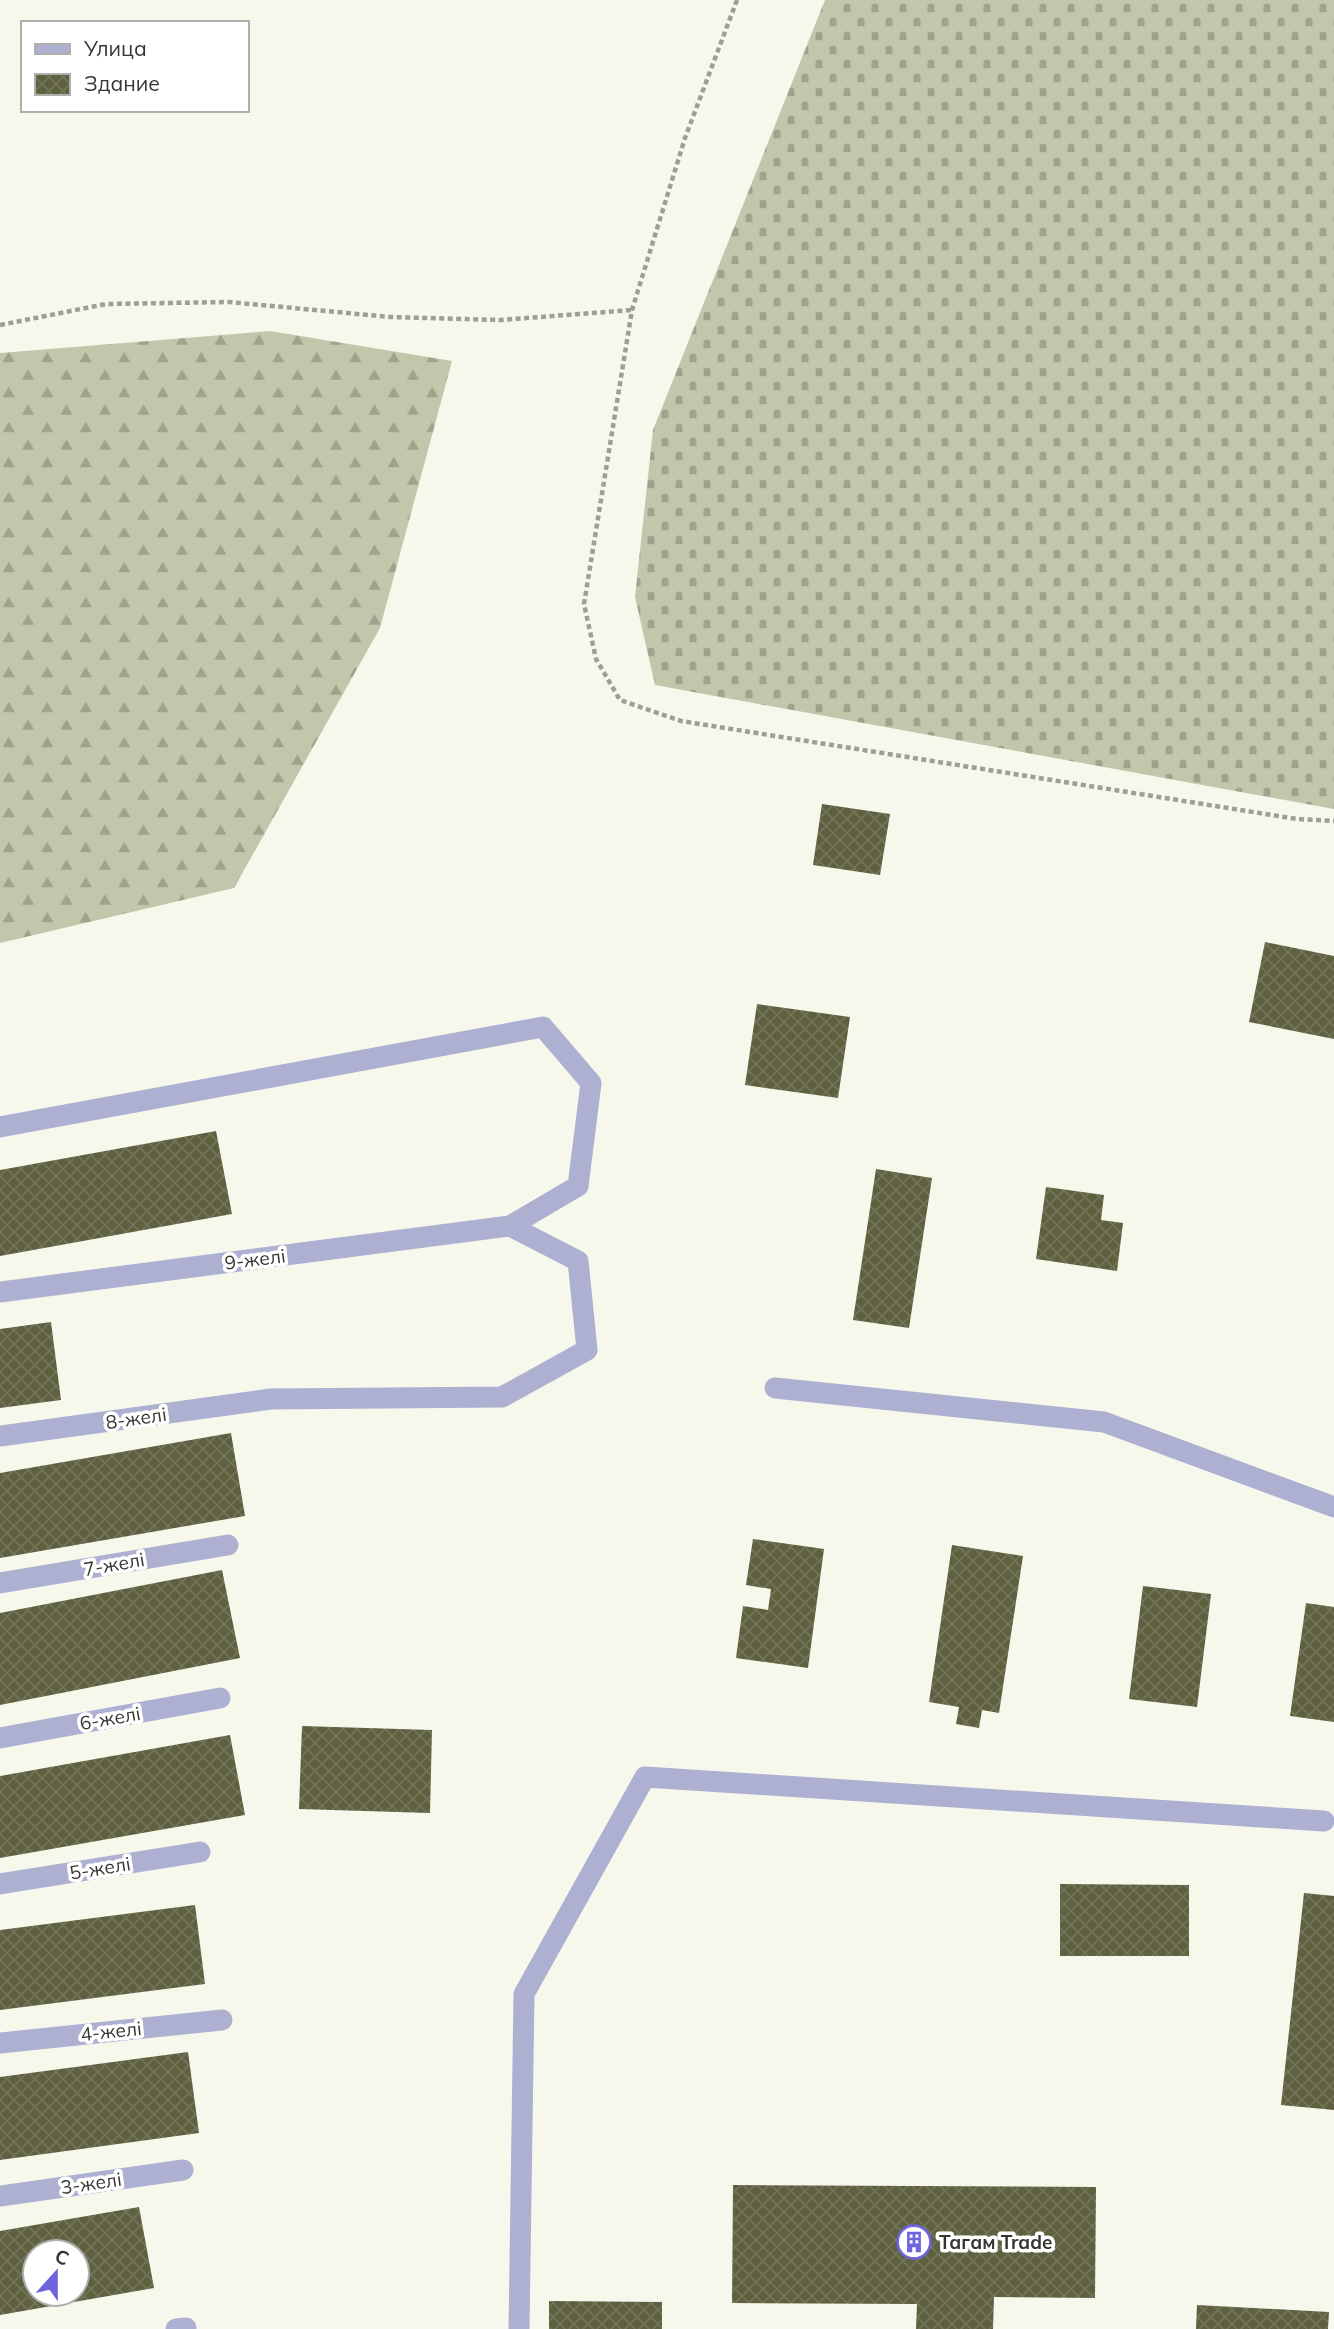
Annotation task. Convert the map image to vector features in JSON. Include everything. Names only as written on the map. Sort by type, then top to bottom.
[{"type":"street","points":[[0,1127],[543,1027],[591,1083],[578,1186],[510,1226]]},
{"type":"street","name":"9-желі","points":[[0,1292],[510,1226]]},
{"type":"street","name":"8-желі","points":[[0,1436],[271,1399],[502,1397],[587,1350],[578,1261],[510,1226]]},
{"type":"street","points":[[775,1388],[1104,1422],[1334,1507]]},
{"type":"street","name":"7-желі","points":[[0,1583],[228,1545]]},
{"type":"street","name":"6-желі","points":[[0,1738],[220,1698]]},
{"type":"street","points":[[519,2329],[524,1994],[645,1777],[1324,1821]]},
{"type":"street","name":"5-желі","points":[[0,1884],[200,1852]]},
{"type":"street","name":"4-желі","points":[[0,2043],[222,2020]]},
{"type":"street","name":"3-желі","points":[[0,2196],[183,2170]]},
{"type":"path","points":[[737,0],[685,138],[632,310],[584,604],[596,659],[620,700],[681,721],[1297,819],[1334,821]]},
{"type":"path","points":[[0,325],[120,304],[229,302],[390,317],[500,320],[632,310]]},
{"type":"green space","points":[[825,0],[1334,0],[1334,809],[655,685],[635,597],[653,430]]},
{"type":"green space","points":[[270,331],[452,361],[380,628],[234,888],[0,943],[0,353]]},
{"type":"building","points":[[822,804],[890,814],[880,875],[813,865]]},
{"type":"building","points":[[1265,942],[1334,956],[1334,1039],[1249,1022]]},
{"type":"building","points":[[757,1004],[850,1017],[838,1098],[745,1085]]},
{"type":"building","points":[[216,1131],[232,1214],[0,1256],[0,1170]]},
{"type":"building","points":[[876,1169],[932,1178],[909,1328],[853,1320]]},
{"type":"building","points":[[1046,1187],[1104,1195],[1101,1220],[1123,1223],[1117,1271],[1036,1259]]},
{"type":"building","points":[[51,1322],[61,1400],[0,1408],[0,1329]]},
{"type":"building","points":[[231,1433],[245,1516],[0,1558],[0,1473]]},
{"type":"building","points":[[753,1539],[824,1549],[808,1668],[736,1658],[743,1606],[768,1610],[771,1589],[746,1585]]},
{"type":"building","points":[[952,1545],[1023,1556],[999,1713],[982,1710],[979,1728],[956,1724],[959,1707],[929,1702]]},
{"type":"building","points":[[222,1570],[240,1658],[0,1705],[0,1613]]},
{"type":"building","points":[[1143,1586],[1211,1594],[1197,1707],[1129,1699]]},
{"type":"building","points":[[1306,1603],[1334,1607],[1334,1722],[1290,1716]]},
{"type":"building","points":[[302,1726],[432,1730],[430,1813],[299,1809]]},
{"type":"building","points":[[230,1735],[245,1815],[0,1858],[0,1776]]},
{"type":"building","points":[[1060,1884],[1189,1885],[1189,1956],[1060,1956]]},
{"type":"building","points":[[1304,1893],[1334,1896],[1334,2110],[1281,2105]]},
{"type":"building","points":[[195,1905],[205,1984],[0,2010],[0,1930]]},
{"type":"building","points":[[188,2052],[199,2133],[0,2160],[0,2077]]},
{"type":"building","name":"Тагам Trade","points":[[733,2185],[1096,2187],[1095,2298],[994,2297],[993,2329],[916,2329],[917,2304],[732,2303]]},
{"type":"building","points":[[139,2207],[154,2288],[91,2299],[91,2238],[21,2238],[21,2308],[40,2308],[0,2315],[0,2231]]},
{"type":"building","points":[[549,2301],[662,2302],[662,2329],[549,2329]]},
{"type":"building","points":[[1197,2305],[1329,2312],[1328,2329],[1196,2329]]},
{"type":"place","name":"Тагам Trade","points":[[914,2242]]}]
